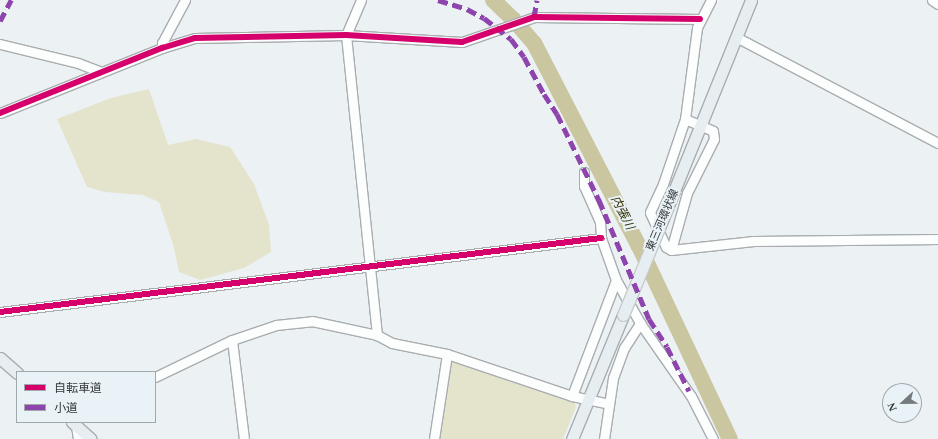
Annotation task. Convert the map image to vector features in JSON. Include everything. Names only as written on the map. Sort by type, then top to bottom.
[{"type":"main road","name":"東三河環状線","points":[[572,439],[702,125],[751,0]]},
{"type":"main road","points":[[0,358],[16,372]]},
{"type":"main road","points":[[74,424],[91,439]]},
{"type":"street","points":[[162,48],[162,43],[185,0]]},
{"type":"street","points":[[361,0],[346,35],[377,335]]},
{"type":"street","points":[[711,0],[700,19],[697,28],[685,120],[663,184],[650,212],[666,246],[671,250],[754,241],[938,239]]},
{"type":"street","points":[[932,0],[938,4]]},
{"type":"street","points":[[0,113],[162,48],[194,38],[346,35],[462,42],[501,29],[527,18],[700,19]]},
{"type":"street","points":[[736,37],[938,143]]},
{"type":"street","points":[[0,44],[78,63],[101,72]]},
{"type":"street","points":[[671,250],[687,193],[714,139],[713,131],[702,125],[685,120]]},
{"type":"street","points":[[584,172],[584,186],[600,222],[601,238],[616,280],[640,323],[691,396],[713,439]]},
{"type":"street","points":[[0,312],[601,238]]},
{"type":"street","points":[[572,396],[616,280]]},
{"type":"street","points":[[156,377],[232,340],[276,325],[312,322],[377,335],[392,343],[447,354],[572,396],[609,404]]},
{"type":"street","points":[[604,439],[613,378],[624,348],[640,323]]},
{"type":"street","points":[[232,340],[244,439]]},
{"type":"street","points":[[434,439],[447,354]]},
{"type":"street","points":[[74,424],[78,439]]},
{"type":"green space","points":[[149,89],[168,145],[196,139],[230,147],[254,184],[269,225],[271,252],[244,268],[200,280],[179,272],[173,244],[159,202],[143,195],[105,192],[87,187],[57,119],[111,98]]},
{"type":"green space","points":[[450,360],[573,398],[576,407],[563,439],[438,439]]},
{"type":"waterway","name":"内張川","points":[[493,0],[513,19],[534,43],[639,246],[730,439]]},
{"type":"marked path","points":[[0,21],[11,0]]},
{"type":"marked path","points":[[438,0],[467,9],[484,18],[511,39],[524,57],[544,94],[557,114],[599,200],[649,319],[667,347],[689,391]]},
{"type":"marked path","points":[[534,17],[537,0]]},
{"type":"cycle path","points":[[0,113],[162,48],[195,38],[346,35],[462,42],[534,17],[700,19]]},
{"type":"cycle path","points":[[0,312],[601,238]]}]
